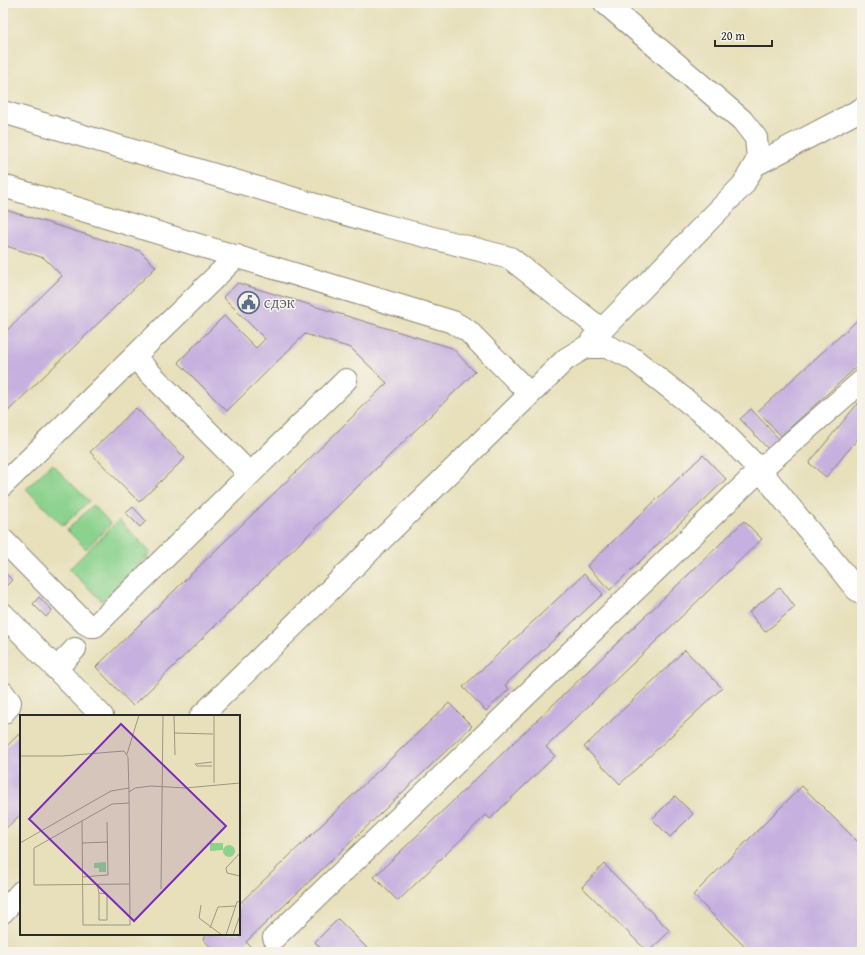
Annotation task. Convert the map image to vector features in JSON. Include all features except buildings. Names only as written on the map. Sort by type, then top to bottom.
[{"type":"street","points":[[202,715],[566,359],[586,347],[606,338],[743,185],[755,165],[758,159],[756,138],[742,120],[605,3]]},
{"type":"street","points":[[755,165],[862,108]]},
{"type":"street","points":[[3,112],[383,225],[510,258],[606,338],[712,421],[760,470],[856,589],[862,594]]},
{"type":"street","points":[[3,186],[461,325],[530,394]]},
{"type":"street","points":[[3,485],[237,256]]},
{"type":"street","points":[[134,357],[250,474]]},
{"type":"street","points":[[3,540],[85,623],[90,626],[95,626],[346,380]]},
{"type":"street","points":[[274,938],[760,470],[862,381]]},
{"type":"street","points":[[3,615],[101,715]]},
{"type":"street","points":[[56,669],[75,649]]},
{"type":"street","points":[[3,694],[10,702],[9,706],[3,713]]},
{"type":"street","points":[[3,912],[20,893]]},
{"type":"green space","points":[[52,464],[89,501],[63,526],[26,489]]},
{"type":"green space","points":[[93,505],[111,524],[86,549],[67,530]]},
{"type":"green space","points":[[119,520],[151,553],[102,601],[69,569]]},
{"type":"place","name":"СДЭК","points":[[249,303]]}]
